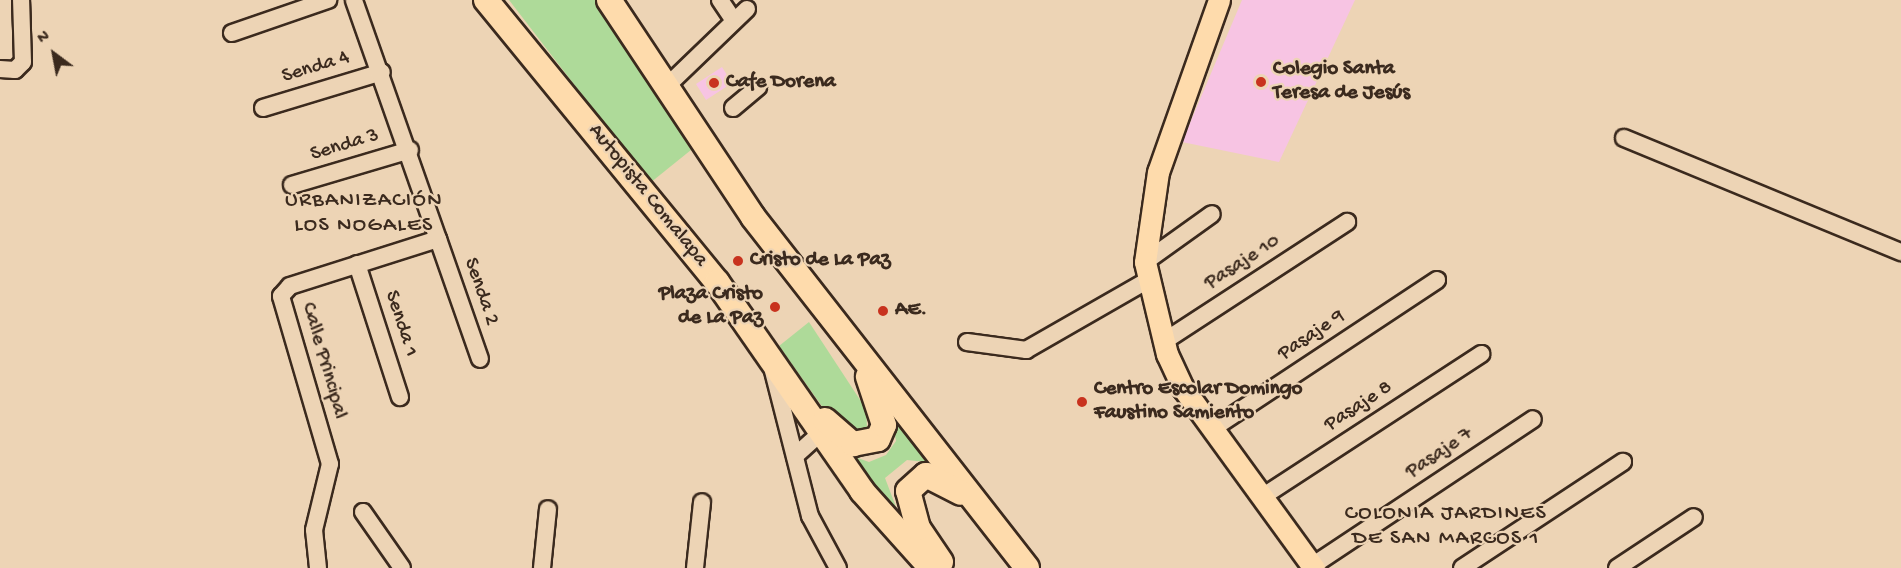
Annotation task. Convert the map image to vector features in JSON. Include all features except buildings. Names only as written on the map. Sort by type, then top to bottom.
[{"type":"highway","name":"Autopista Comalapa","points":[[486,0],[662,212],[768,351],[862,490],[931,568]]},
{"type":"highway","points":[[609,0],[753,217],[862,361],[1027,568]]},
{"type":"highway","points":[[796,391],[844,438],[867,445],[878,439],[884,425],[862,361]]},
{"type":"highway","points":[[946,568],[909,507],[908,491],[920,477],[934,476],[947,483],[1002,536]]},
{"type":"main road","points":[[1219,0],[1158,172],[1146,271],[1163,342],[1183,388],[1313,567]]},
{"type":"street","points":[[0,69],[15,70],[23,62],[21,0]]},
{"type":"street","points":[[232,33],[328,0]]},
{"type":"street","points":[[354,0],[410,150],[438,239]]},
{"type":"street","points":[[720,0],[734,21]]},
{"type":"street","points":[[667,86],[747,9]]},
{"type":"street","name":"Senda 4","points":[[263,108],[382,72]]},
{"type":"street","points":[[733,108],[758,87]]},
{"type":"street","points":[[1624,138],[1901,252]]},
{"type":"street","name":"Senda 3","points":[[292,185],[410,150]]},
{"type":"street","points":[[967,342],[1026,350],[1146,271],[1212,214]]},
{"type":"street","name":"Pasaje 10","points":[[1163,342],[1347,222]]},
{"type":"street","name":"Calle Principal","points":[[318,568],[314,530],[330,464],[281,296],[290,286],[438,239]]},
{"type":"street","name":"Senda 2","points":[[438,239],[480,359]]},
{"type":"street","name":"Senda 1","points":[[357,264],[400,397]]},
{"type":"street","name":"Pasaje 9","points":[[1212,429],[1437,280]]},
{"type":"street","points":[[768,351],[810,516],[837,568]]},
{"type":"street","name":"Pasaje 8","points":[[1262,497],[1481,354]]},
{"type":"street","name":"Pasaje 7","points":[[1313,567],[1533,419]]},
{"type":"street","points":[[795,456],[823,431]]},
{"type":"street","points":[[1462,568],[1623,462]]},
{"type":"street","points":[[695,568],[702,502]]},
{"type":"street","points":[[542,568],[548,509]]},
{"type":"street","points":[[363,512],[402,568]]},
{"type":"street","points":[[1617,568],[1694,517]]},
{"type":"green space","points":[[509,0],[596,0],[691,150],[650,183]]},
{"type":"green space","points":[[809,322],[866,409],[867,427],[857,435],[826,412],[779,346]]},
{"type":"green space","points":[[891,414],[940,471],[926,462],[907,460],[885,478],[904,528],[841,452],[869,462],[886,455],[896,441]]},
{"type":"place","name":"Colegio Santa Teresa de Jesús","points":[[1261,82]]},
{"type":"place","name":"Cafe Dorena","points":[[714,83]]},
{"type":"place","name":"Cristo de La Paz","points":[[738,261]]},
{"type":"place","name":"Plaza Cristo de La Paz","points":[[775,307]]},
{"type":"place","name":"AE.","points":[[883,311]]},
{"type":"place","name":"Centro Escolar Domingo Faustino Samiento","points":[[1082,402]]},
{"type":"district","name":"URBANIZACIÓN LOS NOGALES","points":[[364,214]]},
{"type":"district","name":"COLONIA JARDINES DE SAN MARCOS 1","points":[[1446,526]]}]
